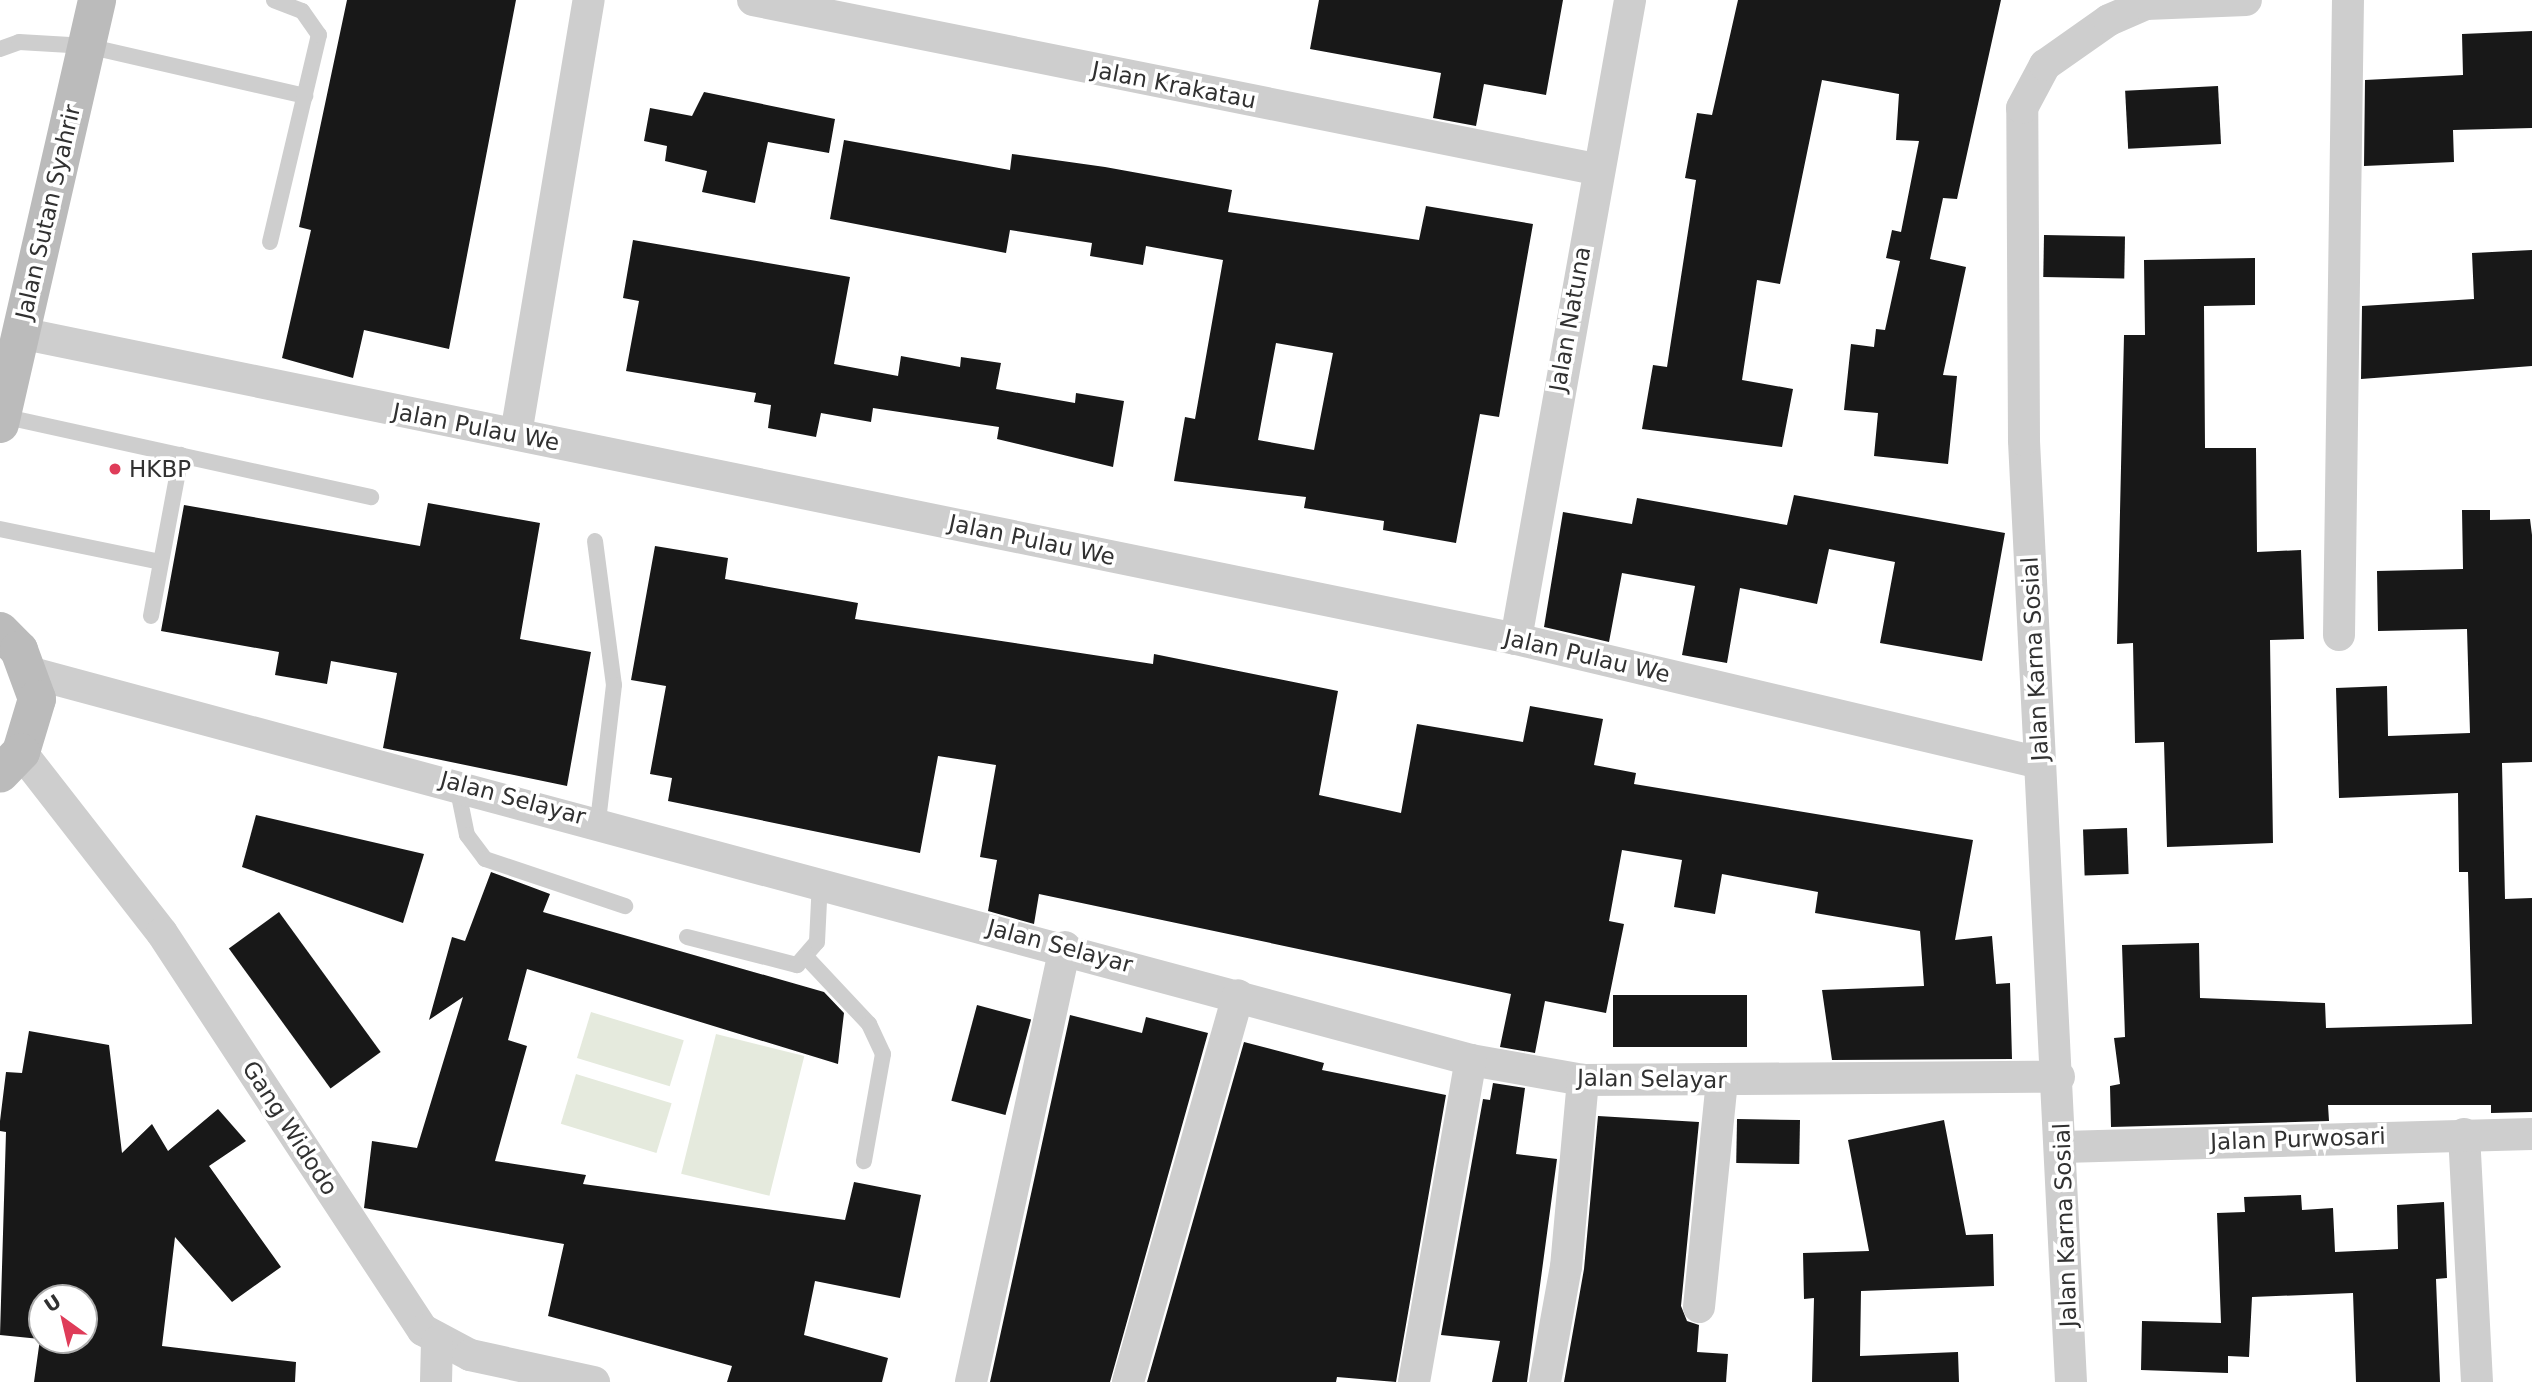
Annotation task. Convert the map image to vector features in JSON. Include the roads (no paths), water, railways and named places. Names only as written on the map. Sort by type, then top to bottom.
[{"type":"street","name":"Jalan Sutan Syahrir","points":[[1,420],[97,0]]},
{"type":"street","points":[[516,434],[589,0]]},
{"type":"street","name":"Jalan Krakatau","points":[[753,0],[1595,169]]},
{"type":"street","name":"Jalan Natuna","points":[[1516,639],[1595,169],[1630,0]]},
{"type":"street","points":[[2147,2],[2246,0]]},
{"type":"street","points":[[2339,635],[2348,0]]},
{"type":"street","name":"Jalan Karna Sosial","points":[[2071,1382],[2063,1147],[2040,763],[2025,440],[2022,108],[2035,76],[2061,51],[2147,2]]},
{"type":"street","name":"Jalan Pulau We","points":[[20,333],[1516,639],[2040,763]]},
{"type":"street","points":[[0,631],[34,686],[10,764]]},
{"type":"street","name":"Jalan Selayar","points":[[34,686],[78,684],[820,880],[1471,1060],[1583,1080],[2059,1077]]},
{"type":"street","name":"Gang Widodo","points":[[10,764],[49,781],[162,933],[416,1321],[437,1342]]},
{"type":"street","points":[[971,1382],[1065,947]]},
{"type":"street","points":[[1128,1382],[1238,995]]},
{"type":"street","points":[[1414,1382],[1471,1060]]},
{"type":"street","points":[[1545,1382],[1566,1267],[1583,1080]]},
{"type":"street","points":[[1699,1307],[1722,1080]]},
{"type":"street","points":[[2464,1134],[2477,1382]]},
{"type":"street","name":"Jalan Purwosari","points":[[2063,1147],[2532,1134]]},
{"type":"street","points":[[436,1382],[437,1342],[594,1382]]},
{"type":"lane","points":[[270,242],[319,35],[302,11],[274,0]]},
{"type":"lane","points":[[0,49],[19,42],[87,46],[305,96]]},
{"type":"lane","points":[[1,420],[181,455],[371,497]]},
{"type":"lane","points":[[152,616],[181,455]]},
{"type":"lane","points":[[0,529],[161,562]]},
{"type":"lane","points":[[595,541],[614,685],[597,821]]},
{"type":"lane","points":[[456,783],[467,835],[485,859],[625,906]]},
{"type":"lane","points":[[687,937],[785,965],[807,958],[817,942],[820,880]]},
{"type":"lane","points":[[807,958],[864,1018],[883,1054],[864,1161]]},
{"type":"place","name":"HKBP","points":[[115,469]]}]
